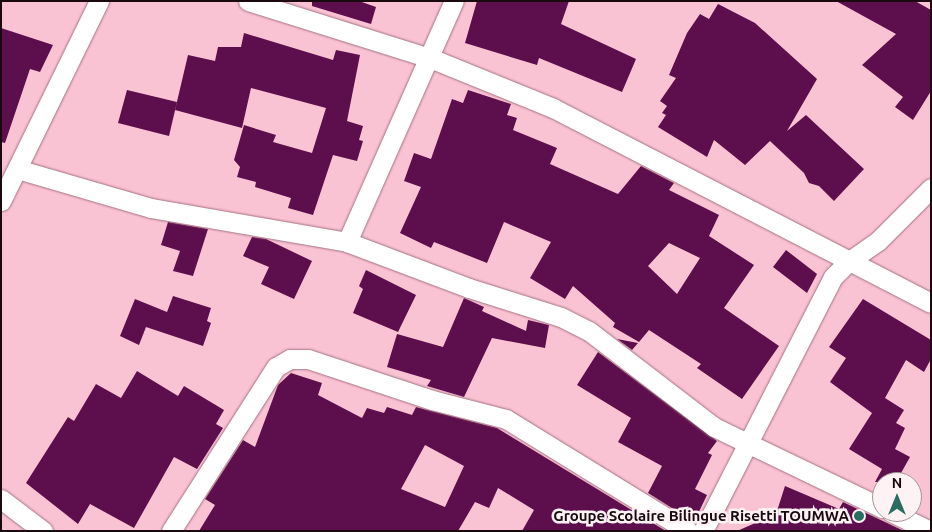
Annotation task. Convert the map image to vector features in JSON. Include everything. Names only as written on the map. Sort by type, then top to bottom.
[{"type":"street","points":[[1,201],[99,1]]},
{"type":"street","points":[[248,1],[430,58],[553,108],[848,262],[931,302]]},
{"type":"street","points":[[347,242],[454,1]]},
{"type":"street","points":[[17,168],[151,208],[347,242],[469,288],[561,317],[589,331],[714,427],[872,503]]},
{"type":"street","points":[[703,531],[822,295],[848,262],[878,241],[931,188]]},
{"type":"street","points":[[171,531],[276,367],[290,359],[308,359],[432,400],[506,419],[688,531]]},
{"type":"street","points":[[1,498],[43,531]]},
{"type":"street","points":[[912,522],[930,531]]},
{"type":"building","points":[[312,1],[359,1],[376,7],[371,24],[312,6]]},
{"type":"building","points":[[477,1],[569,1],[561,24],[636,59],[622,92],[539,58],[537,65],[465,43]]},
{"type":"building","points":[[836,1],[915,1],[931,10],[931,91],[913,120],[895,107],[903,97],[862,65],[896,34]]},
{"type":"building","points":[[718,4],[755,23],[817,79],[787,131],[806,115],[864,169],[834,201],[819,186],[809,183],[804,173],[770,141],[745,165],[714,140],[707,157],[658,127],[666,115],[662,113],[667,106],[660,101],[676,78],[669,75],[687,33],[700,14],[709,19]]},
{"type":"building","points":[[1,28],[53,45],[40,72],[30,69],[5,143],[1,142]]},
{"type":"building","points":[[244,33],[333,60],[336,50],[360,55],[347,121],[363,126],[359,140],[363,141],[357,161],[333,155],[313,215],[288,208],[291,198],[255,187],[256,182],[237,177],[240,167],[234,160],[244,125],[276,135],[273,142],[312,153],[326,108],[251,88],[242,128],[175,110],[188,55],[215,61],[218,47],[241,47]]},
{"type":"building","points":[[127,90],[177,102],[169,136],[118,123]]},
{"type":"building","points":[[468,90],[511,104],[507,115],[517,118],[513,130],[557,148],[550,164],[618,194],[641,166],[674,183],[669,190],[719,215],[709,236],[754,265],[724,308],[779,346],[742,399],[697,368],[701,364],[649,330],[639,342],[613,327],[615,323],[573,286],[565,299],[530,278],[551,242],[504,222],[487,263],[434,242],[431,248],[400,233],[421,187],[404,181],[414,153],[431,159],[452,99],[463,103]],"holes":[[[669,243],[700,258],[677,294],[648,266]]]},
{"type":"building","points":[[168,222],[208,229],[193,276],[173,271],[180,251],[161,245]]},
{"type":"building","points":[[252,237],[266,239],[312,261],[294,299],[261,284],[269,267],[243,256]]},
{"type":"building","points":[[786,250],[817,274],[807,293],[773,267]]},
{"type":"building","points":[[366,270],[416,295],[398,332],[353,313],[363,289],[359,286]]},
{"type":"building","points":[[173,296],[211,308],[207,321],[211,323],[203,346],[146,327],[139,345],[120,336],[135,299],[167,312]]},
{"type":"building","points":[[464,298],[484,307],[482,311],[526,331],[528,320],[549,325],[545,348],[492,338],[464,397],[427,386],[431,380],[387,367],[397,334],[443,347]]},
{"type":"building","points":[[863,299],[931,340],[931,359],[924,372],[906,360],[885,398],[904,410],[896,423],[905,428],[895,449],[910,457],[902,472],[880,472],[882,469],[849,449],[872,413],[830,382],[846,358],[829,347]]},
{"type":"building","points":[[617,339],[638,343],[632,350]]},
{"type":"building","points":[[598,352],[717,441],[708,453],[712,455],[695,489],[707,495],[694,522],[648,493],[662,466],[618,442],[631,418],[577,385]]},
{"type":"building","points":[[137,371],[178,396],[184,386],[224,410],[216,424],[223,428],[197,469],[174,457],[134,528],[90,504],[78,524],[26,483],[68,417],[74,421],[96,384],[121,398]]},
{"type":"building","points":[[291,373],[322,383],[318,395],[362,418],[367,408],[384,413],[387,407],[412,415],[416,407],[497,428],[666,531],[522,531],[534,510],[498,488],[489,508],[475,502],[458,531],[199,531],[215,505],[205,499],[243,440],[255,447],[278,385]],"holes":[[[425,445],[464,466],[445,507],[401,489]]]},
{"type":"building","points":[[785,486],[839,509],[843,502],[872,516],[872,522],[885,522],[904,531],[737,531],[776,514]]},
{"type":"place","name":"Groupe Scolaire Bilingue Risetti TOUMWA","points":[[859,516]]}]
